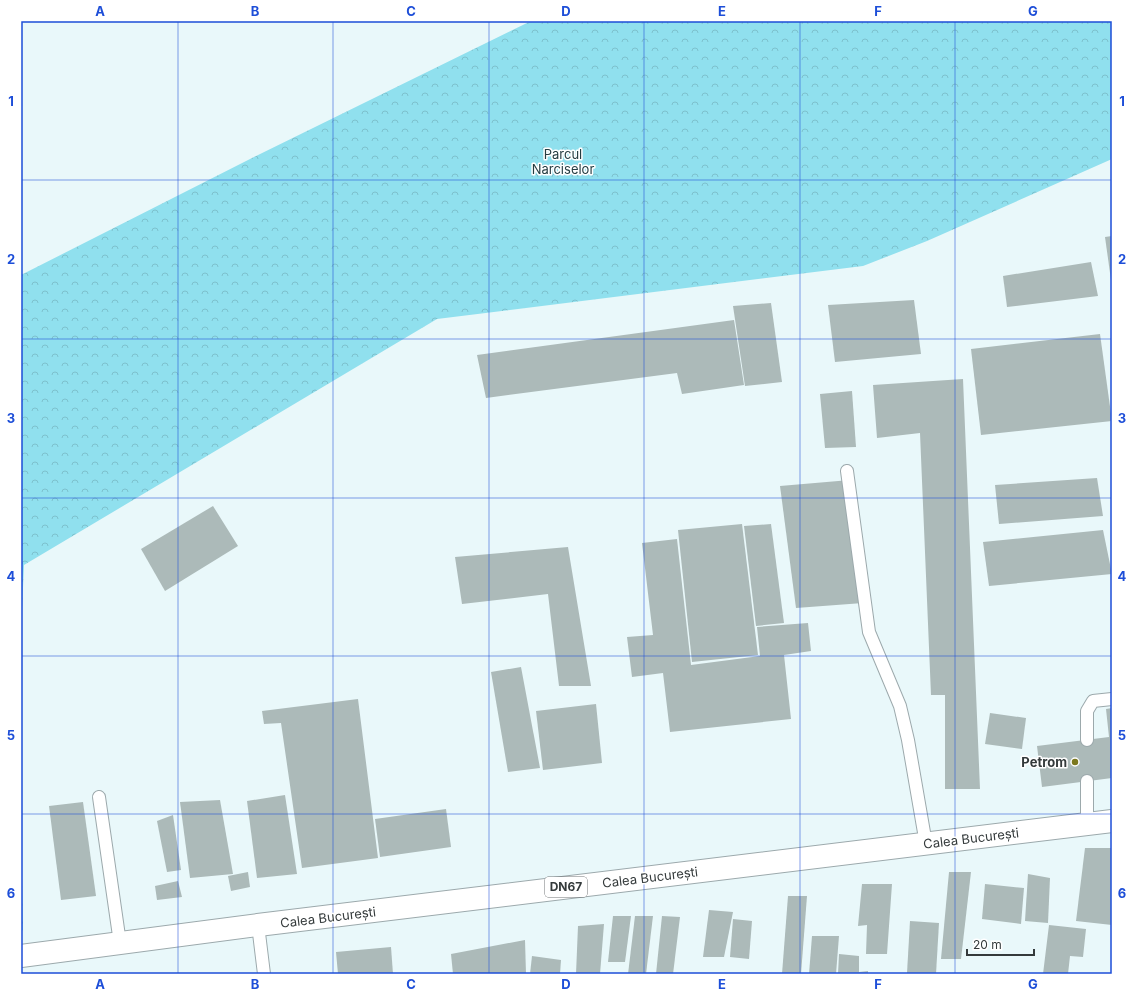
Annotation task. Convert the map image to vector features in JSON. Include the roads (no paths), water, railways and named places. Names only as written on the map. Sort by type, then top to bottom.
[{"type":"main road","name":"Calea București","points":[[21,956],[258,925],[1112,821]]},
{"type":"lane","points":[[847,471],[869,632],[900,706],[908,740],[926,844]]},
{"type":"lane","points":[[1087,740],[1087,710],[1093,701],[1112,699]]},
{"type":"lane","points":[[1087,781],[1087,824]]},
{"type":"lane","points":[[99,796],[120,943]]},
{"type":"lane","points":[[258,925],[264,974]]},
{"type":"place","name":"Petrom","points":[[1075,762]]},
{"type":"park label","name":"Parcul Narciselor","points":[[563,162]]}]
